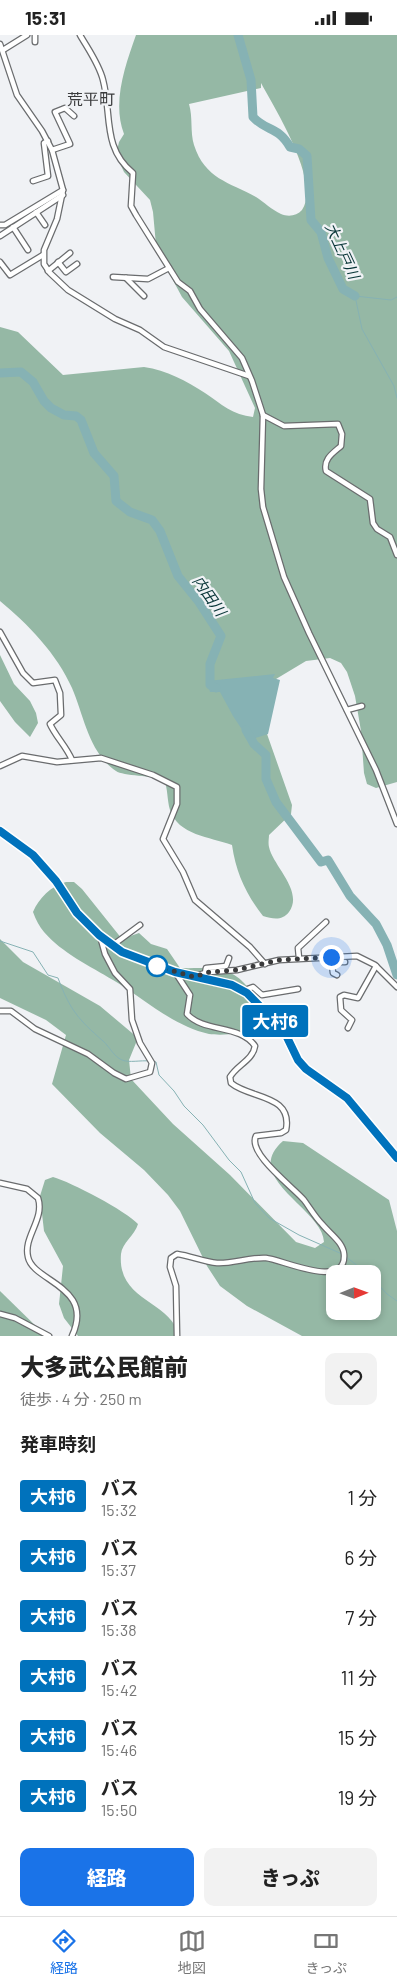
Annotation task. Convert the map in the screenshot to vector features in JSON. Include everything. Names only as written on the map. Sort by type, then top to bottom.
[{"type":"street","points":[[3,50],[27,35]]},
{"type":"street","points":[[35,35],[35,42]]},
{"type":"street","points":[[80,35],[103,79],[107,124],[111,140],[122,164],[133,173],[131,206],[178,282],[190,291],[200,309],[242,358],[262,415],[261,489],[284,577],[376,770],[397,824]]},
{"type":"street","points":[[0,44],[15,90],[52,150],[63,192],[57,219],[43,255],[10,275],[0,262]]},
{"type":"street","points":[[52,150],[70,144],[55,113],[65,109],[74,116]]},
{"type":"street","points":[[33,181],[48,177],[44,143],[48,141]]},
{"type":"street","points":[[0,236],[63,192]]},
{"type":"street","points":[[0,225],[5,225],[63,192]]},
{"type":"street","points":[[36,212],[45,225]]},
{"type":"street","points":[[13,227],[28,250]]},
{"type":"street","points":[[48,271],[70,253]]},
{"type":"street","points":[[43,255],[48,271],[68,290],[115,319],[140,330],[164,347],[249,377]]},
{"type":"street","points":[[58,262],[66,272],[77,264]]},
{"type":"street","points":[[113,277],[148,279],[168,268]]},
{"type":"street","points":[[126,277],[144,296]]},
{"type":"street","points":[[262,415],[284,426],[338,424],[342,434],[341,446],[327,459],[324,465],[326,471],[370,499],[373,523],[377,529],[390,537],[397,555]]},
{"type":"street","points":[[0,633],[22,673],[33,683],[55,680],[60,693],[61,715]]},
{"type":"street","points":[[347,710],[362,706]]},
{"type":"street","points":[[68,715],[61,715],[50,724],[54,734],[66,747],[72,760]]},
{"type":"street","points":[[0,766],[22,756],[57,761],[102,758],[153,775],[177,787],[177,804],[163,839],[183,872],[196,900],[250,947],[265,964]]},
{"type":"street","points":[[0,831],[39,861],[56,881],[77,913],[99,935],[122,952],[175,972],[232,985],[262,1007],[284,1031],[298,1060],[306,1069],[347,1098],[397,1158]]},
{"type":"street","points":[[299,958],[298,948],[326,922]]},
{"type":"street","points":[[113,945],[140,925]]},
{"type":"street","points":[[0,1011],[11,1011],[35,1029],[88,1053],[114,1073],[126,1079],[150,1072],[151,1060],[140,1043],[132,1020],[130,989],[115,973],[105,954],[99,935]]},
{"type":"street","points":[[332,960],[357,956],[376,966],[397,987]]},
{"type":"street","points":[[205,973],[206,968],[226,966],[230,958]]},
{"type":"street","points":[[194,977],[205,973],[299,958],[345,962]]},
{"type":"street","points":[[332,960],[332,973],[337,975]]},
{"type":"street","points":[[348,1028],[352,1020],[342,1010],[340,997],[344,995],[358,998],[376,966]]},
{"type":"street","points":[[175,972],[190,995],[187,1014],[193,1021],[252,1040],[255,1045],[254,1052],[233,1071],[230,1077],[231,1083],[282,1107],[286,1114],[287,1123],[286,1129],[281,1133],[256,1136],[255,1146],[269,1167],[304,1200],[322,1224],[339,1242],[345,1257],[343,1264],[338,1269],[312,1271],[266,1258],[247,1258],[217,1263],[177,1255],[171,1258],[170,1267],[176,1286],[177,1336]]},
{"type":"street","points":[[242,991],[253,987],[262,995],[298,989]]},
{"type":"street","points":[[0,1183],[27,1189],[38,1198],[40,1213],[28,1247],[28,1257],[34,1267],[70,1296],[75,1312],[76,1325],[72,1336]]},
{"type":"street","points":[[0,1314],[15,1318],[50,1336]]},
{"type":"green space","points":[[136,35],[397,35],[397,782],[376,788],[367,784],[355,696],[347,672],[341,663],[330,658],[306,661],[276,679],[268,689],[267,734],[292,805],[291,814],[269,835],[269,845],[272,854],[293,896],[293,904],[289,912],[280,918],[263,916],[257,908],[239,874],[232,845],[187,830],[174,818],[170,810],[164,779],[120,773],[99,754],[88,733],[66,675],[41,640],[0,601],[0,327],[18,332],[63,375],[144,367],[152,368],[183,380],[239,414],[253,417],[255,408],[229,351],[182,297],[156,245],[150,200],[124,172],[116,155],[119,142],[124,134],[119,110],[121,84]],"holes":[[[261,83],[285,127],[301,164],[306,182],[306,198],[302,210],[298,214],[284,215],[256,197],[219,178],[205,165],[194,145],[189,104],[261,88]]]},
{"type":"green space","points":[[0,655],[14,684],[30,701],[36,713],[38,723],[30,737],[15,722],[0,701]]},
{"type":"green space","points":[[66,882],[74,882],[82,889],[122,939],[139,933],[151,944],[167,949],[180,968],[222,970],[237,977],[249,989],[253,998],[252,1014],[247,1024],[236,1033],[219,1035],[209,1034],[183,1025],[77,959],[51,940],[42,930],[33,912],[46,893],[55,886]]},
{"type":"green space","points":[[0,939],[23,962],[100,1006],[138,1038],[129,1060],[131,1079],[173,1124],[230,1175],[296,1242],[315,1248],[324,1242],[320,1230],[277,1181],[271,1168],[272,1155],[283,1141],[303,1143],[389,1200],[397,1231],[397,1336],[302,1336],[247,1306],[220,1286],[207,1266],[180,1211],[168,1195],[144,1170],[100,1133],[52,1084],[66,1035],[46,1020],[0,998]]},
{"type":"green space","points":[[53,1177],[98,1197],[132,1218],[138,1224],[122,1250],[122,1270],[127,1282],[135,1292],[166,1315],[174,1324],[179,1336],[78,1336],[64,1318],[59,1304],[63,1266],[44,1231],[40,1196],[45,1180]]},
{"type":"green space","points":[[0,1291],[46,1336],[0,1336]]},
{"type":"water","points":[[275,674],[273,678],[280,680],[268,734],[249,740],[220,692],[210,692],[207,681]]},
{"type":"waterway","name":"大上戸川","points":[[238,35],[251,80],[253,117],[258,122],[277,132],[286,140],[290,147],[299,149],[307,156],[311,220],[321,232],[328,258],[343,289],[355,296]]},
{"type":"waterway","points":[[397,297],[391,300],[355,296],[362,329],[394,386],[397,398]]},
{"type":"waterway","name":"内田川","points":[[0,373],[21,372],[33,382],[44,401],[51,408],[64,415],[76,416],[81,420],[94,453],[114,476],[116,501],[130,512],[152,520],[160,531],[178,576],[199,602],[221,636],[210,664],[210,685],[216,688]]},
{"type":"waterway","name":"内田川","points":[[246,730],[254,744],[266,755],[266,779],[276,802],[321,862],[328,860],[350,896],[376,924],[387,945],[397,975]]},
{"type":"waterway","points":[[0,941],[33,952],[48,975],[58,978],[76,1013],[116,1056],[125,1061],[149,1061]]},
{"type":"waterway","points":[[153,1061],[156,1062],[159,1075],[241,1172],[255,1203],[269,1218],[299,1235],[342,1254]]},
{"type":"waterway","points":[[345,1256],[356,1265]]},
{"type":"waterway","points":[[381,1288],[397,1301]]},
{"type":"bus line","name":"大村6","points":[[0,831],[33,855],[56,881],[77,913],[99,935],[122,952],[175,972],[232,985],[247,993],[284,1031],[298,1060],[306,1069],[347,1098],[397,1158]]},
{"type":"district","name":"荒平町","points":[[91,99]]},
{"type":"route","points":[[157,966],[194,977],[209,972],[237,970],[279,960],[331,957]]}]
